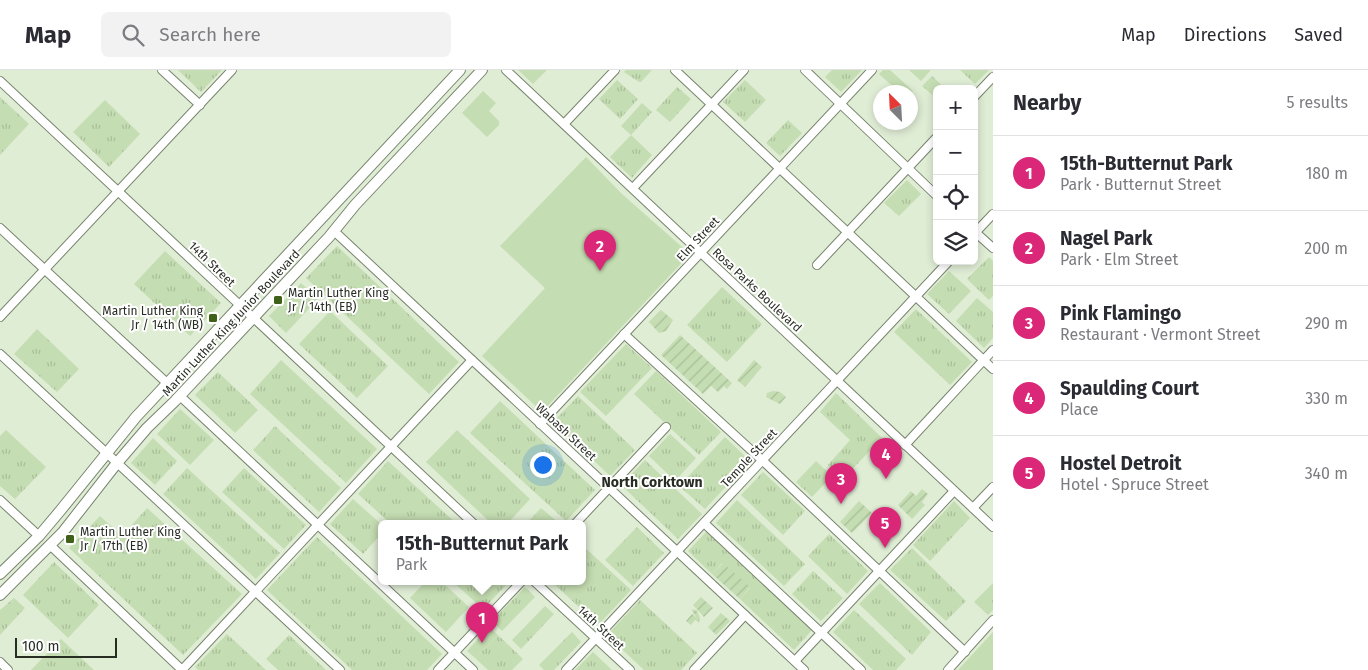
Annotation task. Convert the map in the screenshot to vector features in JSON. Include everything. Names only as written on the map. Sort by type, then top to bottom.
[{"type":"main road","name":"Martin Luther King Junior Boulevard","points":[[3,571],[39,536],[107,453],[168,384],[460,70]]},
{"type":"main road","name":"Martin Luther King Junior Boulevard","points":[[0,595],[63,532],[147,428],[180,396],[482,70]]},
{"type":"main road","points":[[366,170],[364,179],[366,183],[370,185],[377,182]]},
{"type":"main road","points":[[344,194],[354,195],[356,199],[355,205]]},
{"type":"main road","points":[[221,328],[228,325],[231,327],[234,330],[234,338]]},
{"type":"main road","points":[[3,571],[8,577],[19,577]]},
{"type":"street","points":[[162,70],[200,105]]},
{"type":"street","points":[[0,317],[232,70]]},
{"type":"street","name":"Rosa Parks Boulevard","points":[[506,70],[993,527]]},
{"type":"street","points":[[564,124],[615,70]]},
{"type":"street","points":[[675,70],[993,369]]},
{"type":"street","points":[[633,188],[744,70]]},
{"type":"street","points":[[806,70],[933,192]]},
{"type":"street","name":"Elm Street","points":[[540,424],[872,70]]},
{"type":"street","points":[[978,93],[993,77]]},
{"type":"street","name":"14th Street","points":[[0,81],[470,520]]},
{"type":"street","points":[[817,265],[933,141]]},
{"type":"street","points":[[978,229],[993,214]]},
{"type":"street","points":[[0,228],[168,384]]},
{"type":"street","name":"Wabash Street","points":[[334,231],[804,670]]},
{"type":"street","points":[[978,235],[993,248]]},
{"type":"street","name":"Temple Street","points":[[566,670],[945,265]]},
{"type":"street","points":[[624,334],[763,460],[965,652]]},
{"type":"street","points":[[905,445],[993,350]]},
{"type":"street","points":[[0,354],[340,670]]},
{"type":"street","points":[[50,546],[182,670],[472,360]]},
{"type":"street","points":[[180,396],[378,580]]},
{"type":"street","points":[[579,520],[666,427]]},
{"type":"street","points":[[973,508],[993,486]]},
{"type":"street","points":[[795,661],[954,490]]},
{"type":"street","points":[[0,500],[39,536]]},
{"type":"street","points":[[704,523],[861,670]]},
{"type":"street","points":[[383,585],[474,670]]},
{"type":"street","points":[[438,670],[518,585]]},
{"type":"street","name":"14th Street","points":[[538,585],[630,670]]},
{"type":"street","points":[[694,670],[745,615]]},
{"type":"street","points":[[948,670],[993,620]]},
{"type":"street","points":[[0,662],[8,670]]},
{"type":"green space","points":[[178,70],[222,70],[201,92]]},
{"type":"green space","points":[[518,70],[547,70],[533,84]]},
{"type":"green space","points":[[626,70],[652,70],[639,82],[624,72]]},
{"type":"green space","points":[[832,70],[862,70],[841,92],[825,77]]},
{"type":"green space","points":[[883,70],[890,70],[906,85],[891,85],[879,74]]},
{"type":"green space","points":[[909,70],[931,70],[921,81]]},
{"type":"green space","points":[[960,70],[989,70],[975,84]]},
{"type":"green space","points":[[932,76],[942,85],[933,85],[933,96],[922,86]]},
{"type":"green space","points":[[617,80],[638,99],[620,119],[599,99]]},
{"type":"green space","points":[[745,80],[766,100],[745,122],[723,102]]},
{"type":"green space","points":[[677,87],[691,99],[670,122],[656,110]]},
{"type":"green space","points":[[483,91],[496,103],[489,111],[499,121],[499,125],[487,137],[462,113]]},
{"type":"green space","points":[[0,97],[29,124],[0,155]]},
{"type":"green space","points":[[105,100],[140,134],[109,167],[73,132]]},
{"type":"green space","points":[[642,103],[652,112],[631,135],[621,126]]},
{"type":"green space","points":[[788,120],[802,133],[780,156],[766,143]]},
{"type":"green space","points":[[631,135],[652,155],[632,178],[610,157]]},
{"type":"green space","points":[[586,157],[622,194],[690,254],[542,412],[482,356],[545,288],[500,246]]},
{"type":"green space","points":[[907,180],[921,194],[899,216],[884,203]]},
{"type":"green space","points":[[337,246],[459,362],[429,394],[306,278]]},
{"type":"green space","points":[[165,251],[221,303],[190,336],[134,284]]},
{"type":"green space","points":[[989,257],[993,261],[993,296],[989,300],[967,279]]},
{"type":"green space","points":[[949,271],[971,291],[949,314],[927,294]]},
{"type":"green space","points":[[301,283],[318,299],[286,333],[269,316]]},
{"type":"green space","points":[[722,287],[762,324],[727,362],[687,325]]},
{"type":"green space","points":[[977,298],[993,312],[993,338],[984,348],[956,321]]},
{"type":"green space","points":[[916,309],[972,362],[950,385],[894,332]]},
{"type":"green space","points":[[661,310],[673,320],[666,331],[659,333],[649,322]]},
{"type":"green space","points":[[330,311],[388,366],[357,398],[299,344]]},
{"type":"green space","points":[[37,329],[79,369],[57,392],[14,354]]},
{"type":"green space","points":[[680,335],[732,383],[727,389],[724,386],[718,392],[711,386],[703,394],[661,355]]},
{"type":"green space","points":[[626,344],[652,368],[606,416],[580,392]]},
{"type":"green space","points":[[281,360],[377,449],[346,483],[250,394]]},
{"type":"green space","points":[[754,360],[762,367],[745,387],[737,380]]},
{"type":"green space","points":[[656,371],[721,432],[699,455],[634,394]]},
{"type":"green space","points":[[218,372],[258,410],[235,433],[195,395]]},
{"type":"green space","points":[[773,391],[780,392],[786,397],[780,404],[766,397],[767,393]]},
{"type":"green space","points":[[836,393],[882,438],[843,479],[828,465],[850,440],[820,412]]},
{"type":"green space","points":[[578,396],[635,450],[610,476],[553,422]]},
{"type":"green space","points":[[500,401],[595,490],[565,520],[470,433]]},
{"type":"green space","points":[[180,409],[214,440],[190,465],[157,434]]},
{"type":"green space","points":[[275,426],[341,488],[319,512],[253,450]]},
{"type":"green space","points":[[6,430],[46,467],[15,499],[0,486],[0,436]]},
{"type":"green space","points":[[457,430],[530,499],[511,520],[488,520],[426,462]]},
{"type":"green space","points":[[670,434],[696,458],[675,481],[649,456]]},
{"type":"green space","points":[[725,437],[750,461],[705,509],[679,486]]},
{"type":"green space","points":[[153,438],[177,461],[155,485],[131,463]]},
{"type":"green space","points":[[645,460],[702,514],[678,539],[621,485]]},
{"type":"green space","points":[[388,461],[453,520],[387,520],[358,494]]},
{"type":"green space","points":[[816,461],[832,476],[812,497],[796,482]]},
{"type":"green space","points":[[187,468],[280,553],[256,579],[163,494]]},
{"type":"green space","points":[[244,468],[306,525],[284,549],[222,492]]},
{"type":"green space","points":[[763,472],[805,511],[783,535],[741,495]]},
{"type":"green space","points":[[922,489],[928,494],[922,502],[925,505],[912,519],[898,505],[911,491],[916,496]]},
{"type":"green space","points":[[353,499],[378,521],[378,537],[363,554],[330,524]]},
{"type":"green space","points":[[737,500],[805,564],[784,586],[716,523]]},
{"type":"green space","points":[[859,501],[872,513],[852,533],[840,522]]},
{"type":"green space","points":[[954,501],[970,518],[930,561],[913,545]]},
{"type":"green space","points":[[147,508],[242,594],[183,655],[69,548],[100,516],[122,536]]},
{"type":"green space","points":[[541,508],[555,520],[530,520]]},
{"type":"green space","points":[[637,527],[664,553],[633,586],[605,560]]},
{"type":"green space","points":[[707,531],[812,630],[794,650],[740,599],[750,588],[722,563],[712,574],[688,551]]},
{"type":"green space","points":[[829,534],[868,571],[847,594],[808,556]]},
{"type":"green space","points":[[317,537],[442,654],[427,670],[352,670],[267,590]]},
{"type":"green space","points":[[912,548],[966,601],[946,621],[890,570]]},
{"type":"green space","points":[[586,549],[631,590],[600,623],[596,623],[555,585],[586,585]]},
{"type":"green space","points":[[54,562],[99,605],[68,638],[23,595]]},
{"type":"green space","points":[[723,563],[750,587],[740,599],[712,574]]},
{"type":"green space","points":[[813,571],[843,598],[821,621],[792,594]]},
{"type":"green space","points":[[880,583],[931,632],[912,655],[859,604]]},
{"type":"green space","points":[[993,583],[993,610],[988,615],[974,602]]},
{"type":"green space","points":[[422,585],[445,585],[469,607],[446,632],[410,598]]},
{"type":"green space","points":[[456,585],[506,585],[483,609]]},
{"type":"green space","points":[[525,587],[535,597],[502,631],[492,621]]},
{"type":"green space","points":[[701,597],[713,608],[704,617],[693,605]]},
{"type":"green space","points":[[14,598],[25,608],[0,635],[0,610]]},
{"type":"green space","points":[[640,600],[697,653],[681,670],[644,670],[609,637],[609,633]]},
{"type":"green space","points":[[545,606],[554,614],[521,649],[512,640]]},
{"type":"green space","points":[[693,609],[697,611],[700,618],[699,622],[695,620],[691,625],[686,621],[692,614],[697,618],[692,611]]},
{"type":"green space","points":[[854,610],[906,659],[896,670],[873,670],[833,632]]},
{"type":"green space","points":[[721,613],[730,621],[716,635],[708,627]]},
{"type":"green space","points":[[489,627],[498,635],[475,658],[467,651]]},
{"type":"green space","points":[[572,632],[581,642],[554,670],[544,670],[539,665]]},
{"type":"green space","points":[[993,632],[993,670],[958,670]]},
{"type":"green space","points":[[227,634],[266,670],[198,670],[195,667]]},
{"type":"green space","points":[[289,635],[326,670],[278,670],[266,659]]},
{"type":"green space","points":[[498,635],[523,659],[512,670],[488,670],[475,658]]},
{"type":"green space","points":[[61,639],[94,670],[31,670]]},
{"type":"green space","points":[[593,652],[612,670],[575,670]]},
{"type":"place","name":"Nagel Park","points":[[600,271]]},
{"type":"place","name":"Martin Luther King Jr / 14th (EB)","points":[[278,300]]},
{"type":"place","name":"Martin Luther King Jr / 14th (WB)","points":[[213,318]]},
{"type":"place","name":"Spaulding Court","points":[[886,479]]},
{"type":"place","name":"Pink Flamingo","points":[[841,504]]},
{"type":"place","name":"Martin Luther King Jr / 17th (EB)","points":[[70,539]]},
{"type":"place","name":"Hostel Detroit","points":[[885,548]]},
{"type":"place","name":"15th-Butternut Park","points":[[482,643]]},
{"type":"district","name":"North Corktown","points":[[652,482]]}]
